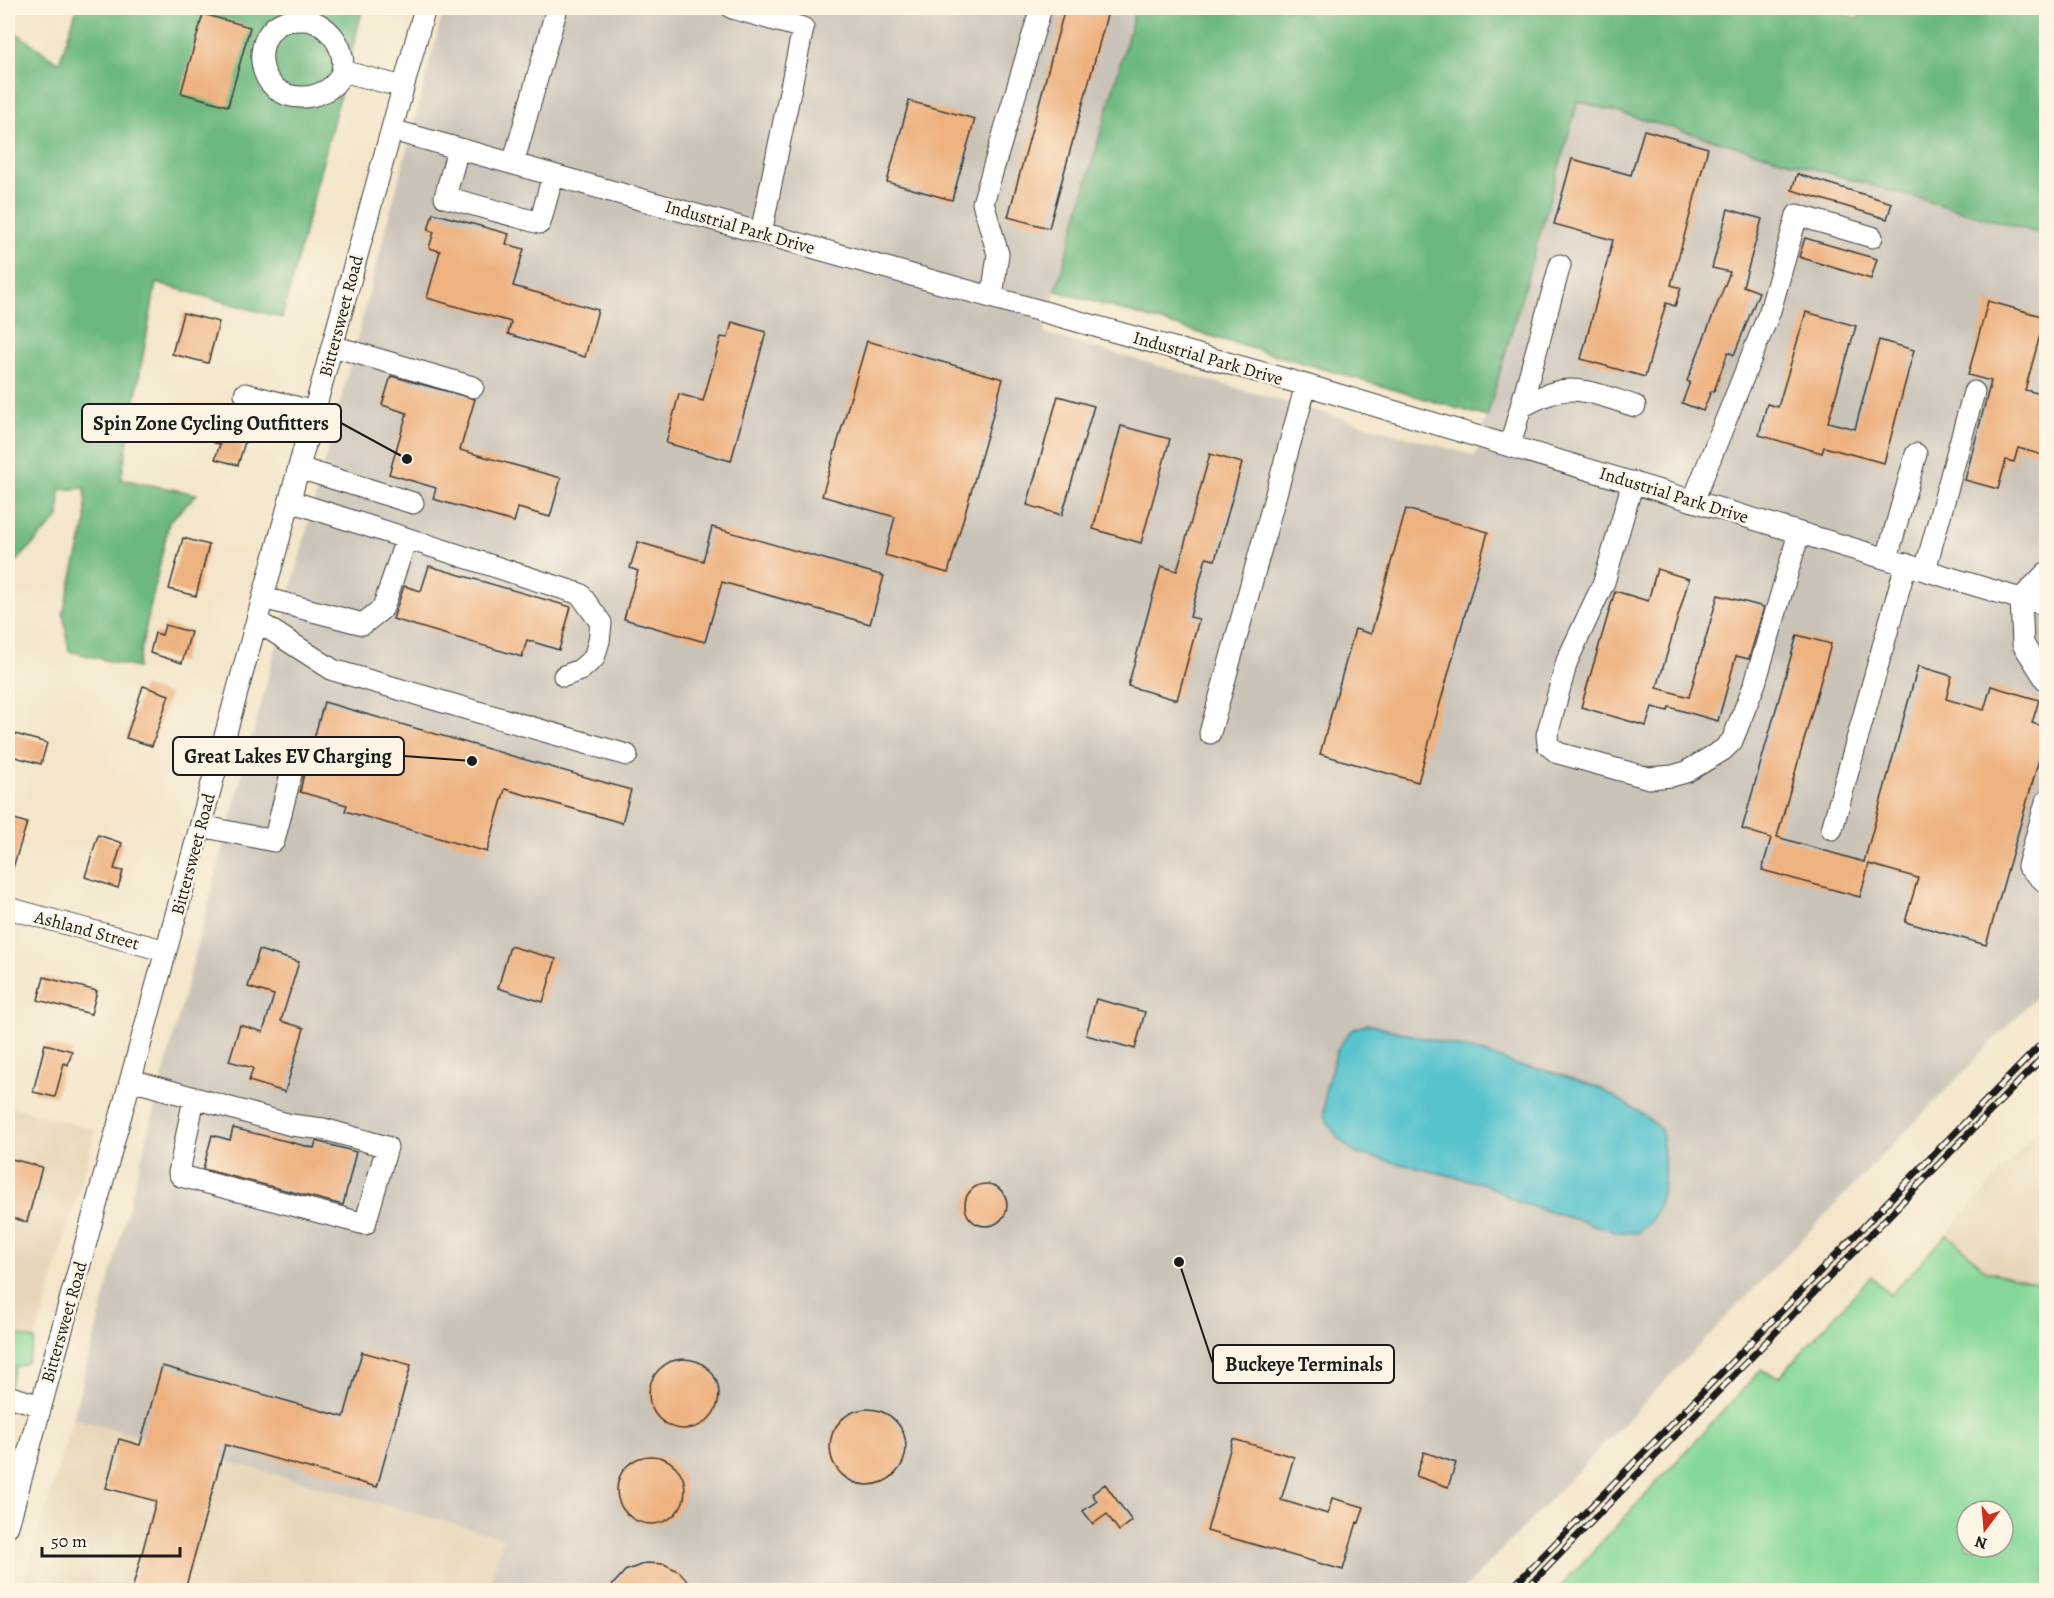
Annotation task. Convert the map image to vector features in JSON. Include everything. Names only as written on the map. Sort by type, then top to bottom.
[{"type":"street","name":"Bittersweet Road","points":[[9,1515],[131,1080],[425,8]]},
{"type":"street","points":[[513,164],[557,8]]},
{"type":"street","points":[[732,8],[803,28],[762,233]]},
{"type":"street","points":[[992,297],[998,254],[983,203],[1041,8]]},
{"type":"street","points":[[342,71],[403,87]]},
{"type":"street","name":"Industrial Park Drive","points":[[392,130],[1306,385],[2021,599],[2046,604]]},
{"type":"street","points":[[458,149],[445,197],[540,223],[553,175]]},
{"type":"street","points":[[1693,501],[1770,311],[1797,215],[1872,237]]},
{"type":"street","points":[[1510,446],[1560,264]]},
{"type":"street","points":[[333,346],[473,387]]},
{"type":"street","points":[[1210,733],[1306,385]]},
{"type":"street","points":[[1521,407],[1555,392],[1568,390],[1578,390],[1635,406]]},
{"type":"street","points":[[1832,829],[1906,564],[1974,392]]},
{"type":"street","points":[[245,394],[314,412]]},
{"type":"street","points":[[1906,564],[1916,454]]},
{"type":"street","points":[[299,468],[413,503]]},
{"type":"street","points":[[1633,482],[1604,582],[1567,661],[1553,711],[1547,735],[1548,746],[1558,753],[1649,778],[1686,772],[1723,750],[1732,741],[1755,683],[1799,533]]},
{"type":"street","points":[[290,501],[580,594],[601,623],[599,641],[594,658],[580,670],[564,676]]},
{"type":"street","points":[[263,598],[363,624],[383,608],[406,539]]},
{"type":"street","points":[[2046,573],[2021,599],[2023,644],[2046,680]]},
{"type":"street","points":[[257,621],[333,670],[627,755]]},
{"type":"street","points":[[201,826],[274,841],[292,766],[223,744]]},
{"type":"street","points":[[2046,802],[2028,866],[2046,883]]},
{"type":"street","name":"Ashland Street","points":[[8,908],[166,951]]},
{"type":"street","points":[[131,1080],[291,1125],[324,1128],[387,1147],[365,1224],[181,1176],[179,1173],[194,1098]]},
{"type":"street","points":[[8,1396],[41,1406]]},
{"type":"shaded area","points":[[444,8],[1136,8],[1044,333],[1475,456],[1577,101],[2045,235],[2046,231],[2046,986],[1463,1590],[489,1590],[503,1538],[73,1418]]},
{"type":"shaded area","points":[[8,1106],[96,1130],[35,1340],[8,1332]]},
{"type":"shaded area","points":[[2046,1120],[2046,1286],[1987,1271],[1947,1234]]},
{"type":"shaded area","points":[[73,1418],[503,1538],[489,1590],[22,1590]]},
{"type":"green space","points":[[77,8],[363,8],[282,318],[156,283],[121,479],[197,494],[169,522],[137,668],[69,651],[63,613],[86,521],[85,488],[60,490],[59,517],[15,563],[8,552],[8,241],[13,216],[8,215],[8,27],[59,63]]},
{"type":"green space","points":[[1136,8],[1821,8],[1859,18],[1862,8],[2046,8],[2046,231],[2045,235],[1578,101],[1487,417],[1056,291]]},
{"type":"green space","points":[[1947,1234],[1987,1271],[2046,1286],[2046,1590],[1557,1590],[1761,1370],[1779,1377],[1871,1276],[1890,1295]]},
{"type":"green space","points":[[8,1332],[35,1340],[27,1363],[15,1367],[10,1385],[8,1384]]},
{"type":"water","points":[[1367,1024],[1485,1053],[1516,1065],[1545,1070],[1600,1088],[1641,1113],[1661,1129],[1663,1184],[1662,1195],[1653,1218],[1638,1233],[1618,1232],[1520,1203],[1485,1184],[1355,1153],[1338,1138],[1324,1116],[1325,1091],[1337,1050],[1351,1030]]},
{"type":"building","points":[[1065,8],[1109,8],[1049,228],[1008,217]]},
{"type":"building","points":[[203,14],[250,27],[228,106],[181,93]]},
{"type":"building","points":[[909,101],[975,119],[952,200],[887,182]]},
{"type":"building","points":[[1644,130],[1708,148],[1671,285],[1681,288],[1675,306],[1666,303],[1645,377],[1581,359],[1613,240],[1554,224],[1572,159],[1631,175]]},
{"type":"building","points":[[1797,174],[1892,203],[1887,219],[1792,190]]},
{"type":"building","points":[[1728,209],[1762,219],[1743,286],[1759,292],[1734,355],[1728,352],[1714,391],[1711,391],[1703,411],[1682,403],[1690,382],[1687,381],[1730,272],[1712,268]]},
{"type":"building","points":[[433,213],[509,234],[506,244],[524,249],[513,286],[598,310],[585,357],[508,334],[511,322],[427,298],[440,251],[429,248],[434,232],[428,230]]},
{"type":"building","points":[[1805,238],[1877,259],[1871,279],[1799,257]]},
{"type":"building","points":[[1988,301],[2045,317],[2025,390],[2046,395],[2046,456],[2018,448],[2014,462],[2006,460],[1998,489],[1965,480],[1991,381],[1968,375]]},
{"type":"building","points":[[1806,312],[1856,326],[1828,422],[1855,429],[1879,340],[1914,350],[1884,463],[1824,447],[1822,453],[1759,435],[1767,404],[1778,407]]},
{"type":"building","points":[[183,313],[219,322],[208,363],[172,354]]},
{"type":"building","points":[[732,322],[766,332],[731,461],[666,443],[679,394],[703,401],[721,337],[728,338]]},
{"type":"building","points":[[867,341],[1003,379],[948,573],[885,555],[895,517],[822,496]]},
{"type":"building","points":[[391,376],[475,399],[460,450],[561,478],[550,517],[518,508],[514,522],[433,499],[436,488],[389,474],[407,413],[382,405]]},
{"type":"building","points":[[1058,396],[1094,406],[1062,515],[1027,505]]},
{"type":"building","points":[[221,420],[249,428],[238,465],[215,459],[220,444],[214,443]]},
{"type":"building","points":[[1121,426],[1170,439],[1141,543],[1093,529]]},
{"type":"building","points":[[1210,454],[1242,463],[1215,560],[1206,558],[1190,617],[1199,619],[1177,700],[1128,686],[1161,566],[1177,571]]},
{"type":"building","points":[[1406,509],[1488,532],[1418,782],[1320,754],[1355,629],[1371,634]]},
{"type":"building","points":[[712,527],[884,576],[870,624],[722,582],[705,642],[624,619],[638,571],[630,568],[638,542],[703,561]]},
{"type":"building","points":[[183,538],[209,545],[196,596],[169,589]]},
{"type":"building","points":[[429,566],[571,607],[559,650],[527,640],[522,657],[393,619],[404,586],[421,591]]},
{"type":"building","points":[[1657,569],[1689,579],[1657,688],[1689,697],[1718,595],[1764,607],[1749,659],[1736,656],[1718,721],[1669,707],[1668,711],[1652,707],[1646,726],[1581,707],[1615,591],[1648,601]]},
{"type":"building","points":[[165,625],[191,632],[182,663],[150,653],[155,633],[162,635]]},
{"type":"building","points":[[1797,635],[1831,644],[1777,837],[1864,862],[1918,666],[1952,676],[1946,699],[1984,710],[1991,686],[2039,700],[2032,723],[2046,727],[2046,735],[1986,945],[1905,922],[1918,878],[1869,864],[1860,897],[1762,870],[1771,838],[1742,829]]},
{"type":"building","points":[[143,686],[169,695],[152,746],[126,738]]},
{"type":"building","points":[[324,702],[631,790],[622,823],[505,789],[487,852],[345,811],[347,805],[300,792],[306,753],[310,753]]},
{"type":"building","points":[[8,732],[47,743],[41,764],[8,755]]},
{"type":"building","points":[[8,817],[27,823],[11,874],[8,873]]},
{"type":"building","points":[[98,835],[122,843],[114,869],[123,871],[118,888],[85,877]]},
{"type":"building","points":[[510,946],[556,959],[543,1002],[498,988]]},
{"type":"building","points":[[259,950],[299,962],[281,1021],[304,1028],[285,1092],[249,1081],[253,1068],[229,1061],[240,1025],[263,1032],[274,995],[248,987]]},
{"type":"building","points":[[44,977],[97,991],[91,1014],[38,1000]]},
{"type":"building","points":[[1096,999],[1145,1012],[1135,1049],[1086,1035]]},
{"type":"building","points":[[45,1044],[72,1051],[68,1065],[64,1063],[55,1097],[33,1092]]},
{"type":"building","points":[[233,1128],[314,1148],[316,1141],[356,1152],[343,1205],[203,1169],[212,1135],[230,1140]]},
{"type":"building","points":[[8,1158],[42,1167],[27,1222],[8,1217]]},
{"type":"building","points":[[986,1184],[994,1185],[1001,1190],[1006,1197],[1006,1213],[1001,1220],[994,1225],[986,1226],[978,1225],[971,1220],[966,1213],[965,1205],[966,1197],[971,1190],[978,1185]]},
{"type":"building","points":[[362,1352],[411,1365],[377,1487],[225,1445],[185,1590],[132,1590],[156,1501],[106,1488],[119,1439],[140,1445],[162,1366],[344,1417]]},
{"type":"building","points":[[684,1359],[697,1362],[709,1369],[716,1381],[719,1394],[716,1407],[709,1419],[697,1426],[684,1429],[671,1426],[659,1419],[652,1407],[649,1394],[652,1381],[659,1369],[671,1362]]},
{"type":"building","points":[[876,1409],[889,1415],[900,1426],[906,1439],[904,1462],[889,1479],[876,1485],[860,1485],[847,1479],[832,1462],[830,1439],[836,1426],[853,1411]]},
{"type":"building","points":[[1233,1439],[1294,1457],[1281,1500],[1328,1514],[1332,1498],[1364,1507],[1359,1523],[1357,1522],[1343,1570],[1207,1531]]},
{"type":"building","points":[[1424,1452],[1456,1463],[1448,1487],[1416,1476]]},
{"type":"building","points":[[644,1456],[658,1456],[670,1461],[680,1471],[685,1490],[680,1509],[670,1519],[658,1524],[644,1524],[632,1519],[622,1509],[617,1497],[617,1483],[622,1471],[632,1461]]},
{"type":"building","points":[[1105,1484],[1132,1521],[1119,1531],[1107,1514],[1093,1524],[1083,1511],[1097,1501],[1092,1494]]},
{"type":"building","points":[[646,1563],[664,1564],[680,1572],[695,1590],[608,1590],[625,1571]]},
{"type":"railway","points":[[1510,1590],[2046,1039]]},
{"type":"railway","points":[[1525,1590],[2046,1054]]},
{"type":"place","name":"Spin Zone Cycling Outfitters","points":[[407,459]]},
{"type":"place","name":"Great Lakes EV Charging","points":[[472,761]]},
{"type":"place","name":"Buckeye Terminals","points":[[1179,1262]]}]
